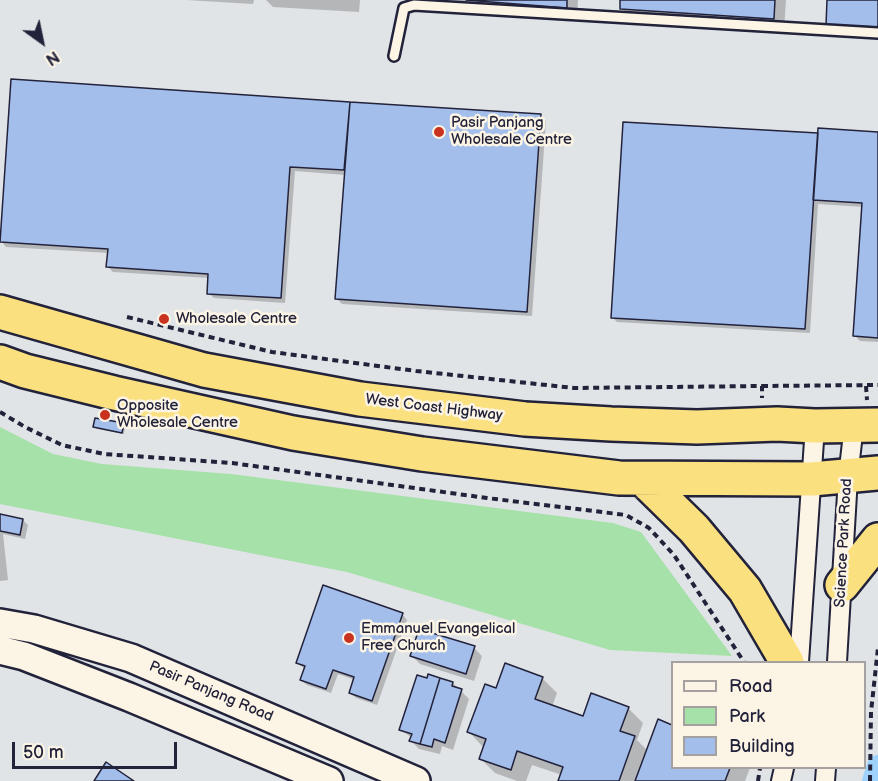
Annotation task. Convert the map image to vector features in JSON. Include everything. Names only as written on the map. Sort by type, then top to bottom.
[{"type":"highway","name":"West Coast Highway","points":[[0,312],[204,370],[360,399],[525,419],[697,428],[764,425],[866,425]]},
{"type":"highway","points":[[8,362],[114,393],[293,433],[422,454],[619,478],[812,478],[863,475]]},
{"type":"highway","points":[[643,479],[694,529],[745,590],[786,661]]},
{"type":"highway","points":[[842,585],[878,540]]},
{"type":"main road","name":"Pasir Panjang Road","points":[[0,623],[34,629],[131,658],[416,781]]},
{"type":"main road","points":[[0,650],[24,656],[118,693],[329,781]]},
{"type":"street","name":"Science Park Road","points":[[837,661],[842,585],[863,475],[866,425]]},
{"type":"street","points":[[799,661],[815,426]]},
{"type":"lane","points":[[394,56],[404,8],[409,5],[878,33]]},
{"type":"path","points":[[116,315],[272,352],[416,371],[574,388],[878,385]]},
{"type":"path","points":[[762,386],[764,425]]},
{"type":"path","points":[[0,412],[62,445],[104,454],[232,463],[626,515],[649,528],[674,555],[743,661]]},
{"type":"path","points":[[870,781],[871,712],[878,648]]},
{"type":"green space","points":[[0,427],[53,454],[102,464],[231,474],[613,523],[641,532],[732,656],[610,650],[347,572],[0,504]]},
{"type":"building","points":[[466,0],[567,0],[567,8]]},
{"type":"building","points":[[620,0],[775,0],[774,19],[620,9]]},
{"type":"building","points":[[827,0],[878,0],[878,27],[826,25]]},
{"type":"building","points":[[11,79],[350,102],[344,170],[290,167],[281,298],[207,294],[208,274],[106,267],[108,249],[0,242]]},
{"type":"building","points":[[350,102],[541,114],[527,312],[335,299]]},
{"type":"building","points":[[623,122],[818,133],[805,329],[611,318]]},
{"type":"building","points":[[818,128],[878,132],[878,338],[853,336],[862,203],[813,200]]},
{"type":"building","points":[[95,418],[124,423],[122,433],[93,427]]},
{"type":"building","points":[[0,514],[23,519],[20,535],[0,531]]},
{"type":"building","name":"Emmanuel Evangelical Free Church","points":[[323,585],[403,613],[372,701],[349,693],[354,677],[333,670],[326,689],[300,680],[305,666],[296,663]]},
{"type":"building","points":[[419,629],[475,646],[466,674],[410,656]]},
{"type":"building","points":[[505,663],[543,677],[535,699],[583,716],[591,693],[629,707],[620,731],[635,736],[619,781],[558,781],[563,767],[517,751],[511,770],[479,759],[486,739],[467,732],[485,684],[496,688]]},
{"type":"building","points":[[428,674],[440,678],[420,744],[409,741],[412,734],[399,730],[417,675],[427,678]]},
{"type":"building","points":[[440,678],[453,682],[452,686],[462,689],[445,743],[434,739],[432,747],[420,744]]},
{"type":"building","points":[[658,719],[671,725],[671,769],[730,769],[725,781],[635,781]]},
{"type":"building","points":[[106,762],[134,781],[94,781]]},
{"type":"waterway","points":[[873,781],[878,766]]},
{"type":"place","name":"Pasir Panjang Wholesale Centre","points":[[439,132]]},
{"type":"place","name":"Wholesale Centre","points":[[164,319]]},
{"type":"place","name":"Opposite Wholesale Centre","points":[[105,415]]},
{"type":"place","name":"Emmanuel Evangelical Free Church","points":[[349,638]]}]
